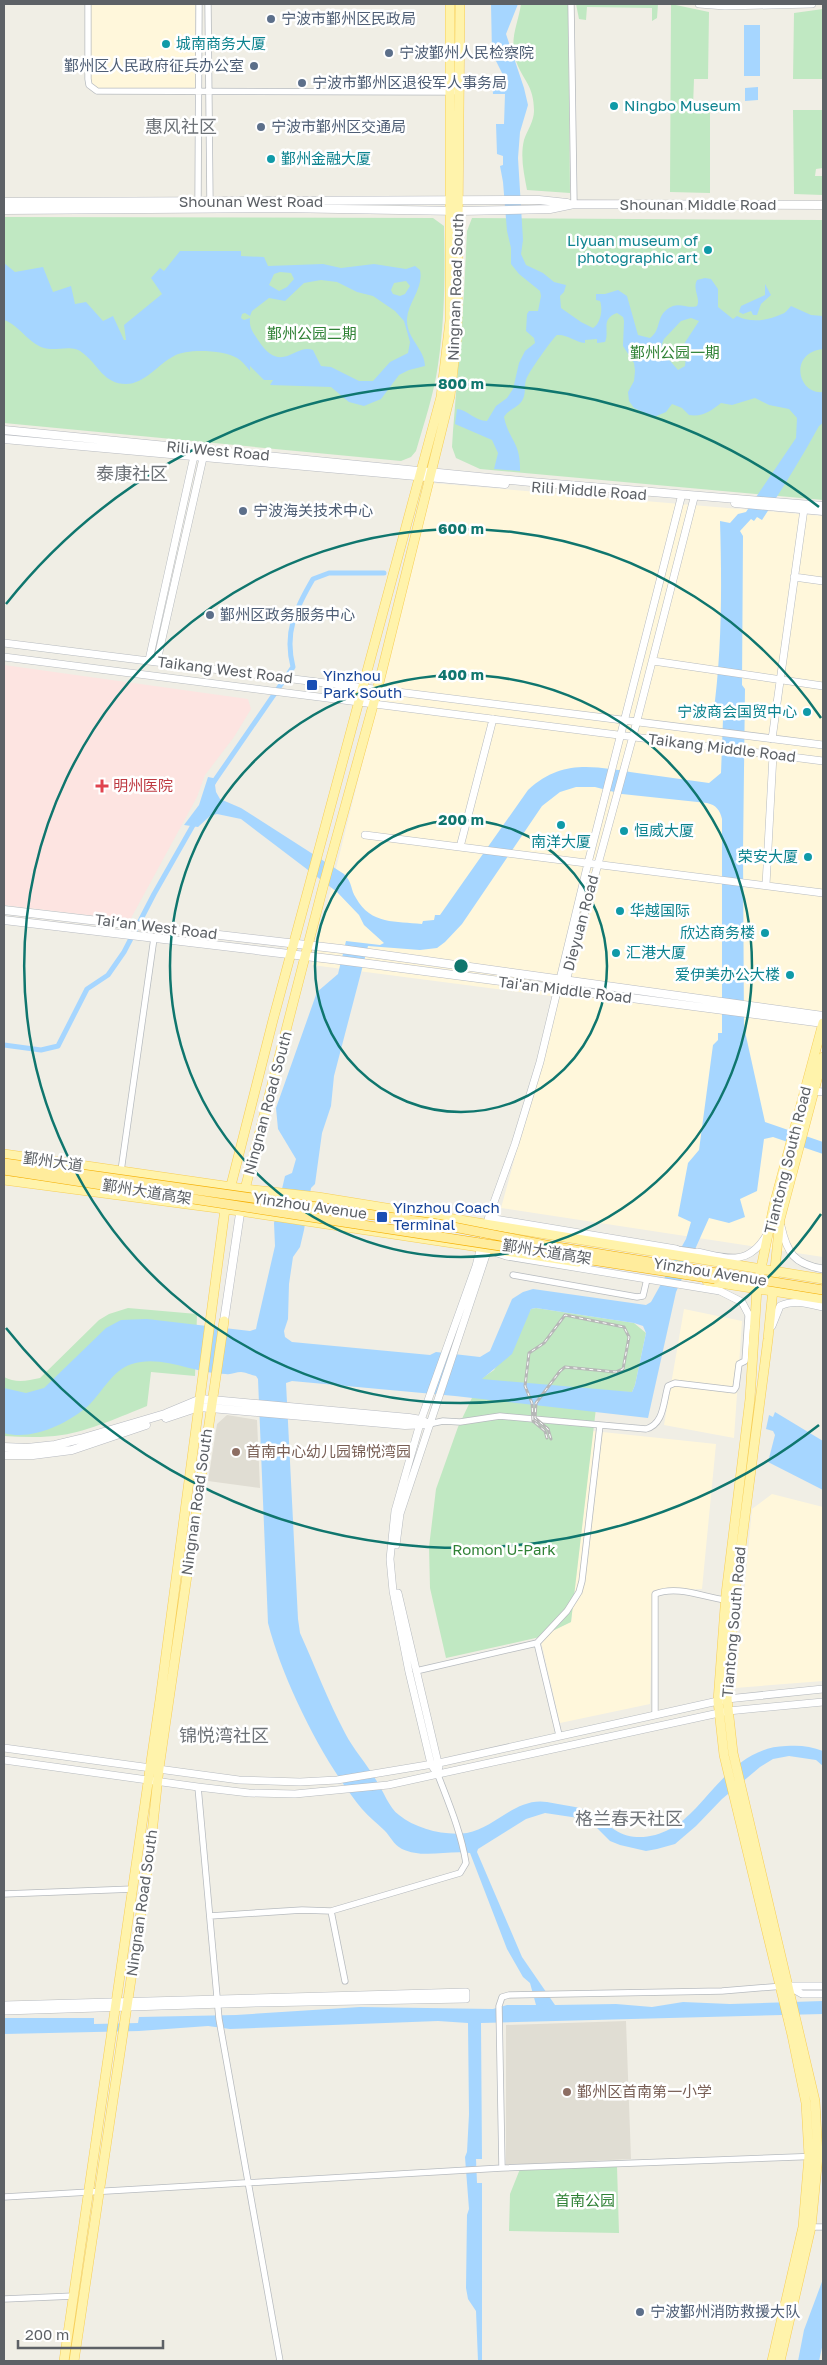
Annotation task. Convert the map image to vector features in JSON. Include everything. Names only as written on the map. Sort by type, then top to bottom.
[{"type":"highway","name":"Yinzhou Avenue","points":[[4,1163],[438,1224],[550,1246],[823,1290]]},
{"type":"highway","name":"鄞州大道高架","points":[[4,1170],[823,1298]]},
{"type":"main road","points":[[450,4],[450,92],[455,201]]},
{"type":"main road","name":"Ningnan Road South","points":[[64,2361],[133,1889],[153,1781],[213,1400],[240,1211],[306,957],[322,887],[374,703],[426,474],[441,436],[457,335],[455,201],[460,92],[460,4]]},
{"type":"main road","name":"Shounan Middle Road","points":[[498,201],[539,200],[574,204],[823,205]]},
{"type":"main road","name":"Shounan West Road","points":[[4,202],[498,201]]},
{"type":"main road","name":"Shounan Middle Road","points":[[548,201],[574,204]]},
{"type":"main road","name":"Shounan Middle Road","points":[[498,210],[538,210],[574,204]]},
{"type":"main road","name":"Shounan West Road","points":[[4,210],[279,208],[498,210]]},
{"type":"main road","name":"Ningnan Road South","points":[[155,1768],[226,1209],[362,689],[426,474],[446,396]]},
{"type":"main road","name":"Rili West Road","points":[[4,430],[426,474]]},
{"type":"main road","name":"Rili West Road","points":[[4,439],[203,458],[426,474]]},
{"type":"main road","name":"Rili Middle Road","points":[[426,474],[497,478],[748,502]]},
{"type":"main road","name":"Rili Middle Road","points":[[426,474],[525,486],[682,495]]},
{"type":"main road","points":[[682,495],[823,511]]},
{"type":"main road","points":[[774,505],[823,506]]},
{"type":"main road","name":"Tai‘an West Road","points":[[4,910],[308,945]]},
{"type":"main road","name":"Tai‘an West Road","points":[[4,920],[306,957]]},
{"type":"main road","name":"Tai'an Middle Road","points":[[308,945],[560,987]]},
{"type":"main road","name":"Tai'an Middle Road","points":[[306,957],[724,1007],[823,1023]]},
{"type":"main road","name":"Tai'an Middle Road","points":[[745,1010],[823,1016]]},
{"type":"main road","name":"Tiantong South Road","points":[[780,2361],[811,2227],[816,2156],[815,2100],[799,2029],[786,1988],[724,1712],[726,1600],[750,1399],[757,1288],[774,1205],[823,1023]]},
{"type":"main road","name":"Tiantong South Road","points":[[723,1700],[753,1443],[768,1338],[780,1219],[823,1057]]},
{"type":"main road","name":"鄞州大道","points":[[4,1154],[245,1189],[318,1197],[696,1256]]},
{"type":"main road","name":"鄞州大道","points":[[4,1180],[240,1211],[686,1281]]},
{"type":"main road","name":"Yinzhou Avenue","points":[[696,1256],[823,1279]]},
{"type":"main road","name":"Yinzhou Avenue","points":[[686,1281],[757,1288],[823,1298]]},
{"type":"main road","points":[[4,1447],[36,1447],[80,1439],[213,1400],[259,1409]]},
{"type":"main road","points":[[4,1455],[33,1455],[72,1450],[200,1403],[211,1409],[259,1409],[423,1423]]},
{"type":"main road","points":[[724,1712],[728,1767],[786,1988],[816,2156],[772,2361]]},
{"type":"main road","name":"Ningnan Road South","points":[[74,2361],[150,1852],[153,1781]]},
{"type":"street","points":[[88,4],[87,74],[89,85],[97,91],[460,92]]},
{"type":"street","points":[[198,203],[199,4]]},
{"type":"street","points":[[208,4],[210,203]]},
{"type":"street","points":[[571,4],[574,204]]},
{"type":"street","points":[[699,4],[726,6],[812,4]]},
{"type":"street","points":[[153,661],[194,456]]},
{"type":"street","points":[[153,661],[203,458]]},
{"type":"street","name":"Dieyuan Road","points":[[560,987],[588,863],[682,495]]},
{"type":"street","name":"Dieyuan Road","points":[[560,987],[598,864],[637,722],[694,498]]},
{"type":"street","points":[[772,739],[804,509]]},
{"type":"street","points":[[794,577],[823,581]]},
{"type":"street","name":"Taikang West Road","points":[[4,643],[273,675],[377,691],[625,721]]},
{"type":"street","name":"Taikang West Road","points":[[4,657],[621,735]]},
{"type":"street","points":[[653,661],[823,686]]},
{"type":"street","points":[[460,847],[493,719]]},
{"type":"street","name":"Taikang Middle Road","points":[[625,721],[823,745]]},
{"type":"street","name":"Taikang Middle Road","points":[[621,735],[823,761]]},
{"type":"street","points":[[766,884],[773,755]]},
{"type":"street","points":[[365,835],[766,884],[823,893]]},
{"type":"street","points":[[121,1171],[154,938]]},
{"type":"street","points":[[438,1775],[440,1763],[398,1592],[395,1550],[400,1514],[423,1423],[438,1398],[454,1351],[485,1249],[492,1223],[493,1209],[540,1062],[560,987]]},
{"type":"street","points":[[813,1091],[823,1092]]},
{"type":"street","points":[[780,1219],[786,1248],[808,1266],[823,1269]]},
{"type":"street","points":[[696,1256],[734,1260],[750,1253],[763,1241],[770,1230]]},
{"type":"street","points":[[485,1249],[506,1256],[647,1279],[661,1278]]},
{"type":"street","points":[[210,1916],[302,1910],[331,1911],[460,1872],[466,1863],[457,1824],[438,1775],[431,1764],[401,1634],[390,1566],[395,1511],[423,1423],[485,1249]]},
{"type":"street","points":[[513,1275],[637,1296],[643,1296],[647,1279]]},
{"type":"street","points":[[686,1281],[732,1295],[742,1302],[755,1326],[754,1336]]},
{"type":"street","name":"Yinzhou Avenue","points":[[768,1338],[780,1306],[786,1303],[799,1303],[823,1307]]},
{"type":"street","points":[[423,1423],[443,1420],[460,1422],[500,1416],[646,1429],[655,1427],[660,1420],[668,1386],[675,1383],[734,1390],[739,1364],[745,1361],[749,1323],[746,1308]]},
{"type":"street","points":[[416,1671],[537,1643],[567,1611],[579,1592],[600,1425]]},
{"type":"street","points":[[655,1715],[655,1594],[690,1592],[726,1600]]},
{"type":"street","points":[[537,1643],[559,1735]]},
{"type":"street","points":[[4,1748],[261,1782],[338,1780],[440,1763],[723,1700],[823,1689]]},
{"type":"street","points":[[4,1760],[249,1793],[295,1794],[339,1791],[388,1785],[438,1775],[724,1712],[823,1702]]},
{"type":"street","points":[[198,1787],[217,2001],[280,2361]]},
{"type":"street","points":[[4,1894],[133,1889]]},
{"type":"street","points":[[331,1911],[345,1981]]},
{"type":"street","points":[[502,2168],[499,2006],[502,1997],[510,1995],[722,1991],[823,1986]]},
{"type":"street","points":[[786,1988],[802,1994],[823,1994]]},
{"type":"street","points":[[4,2011],[128,2004],[466,1992],[466,1999],[257,2003],[217,2001]]},
{"type":"street","points":[[4,2004],[116,2005]]},
{"type":"street","points":[[4,2197],[502,2168],[816,2156]]},
{"type":"street","points":[[811,2227],[823,2227]]},
{"type":"street","points":[[4,2299],[74,2296]]},
{"type":"shaded area","points":[[90,4],[195,4],[196,89],[99,89],[91,84]]},
{"type":"shaded area","points":[[432,483],[823,516],[823,1257],[501,1208],[559,997],[312,965]]},
{"type":"shaded area","name":"明州医院","points":[[4,665],[248,699],[251,709],[234,737],[205,775],[197,797],[130,920],[4,905]]},
{"type":"shaded area","points":[[684,1309],[742,1321],[734,1438],[664,1425]]},
{"type":"shaded area","name":"首南中心幼儿园锦悦湾园","points":[[227,1415],[257,1420],[260,1488],[208,1481],[217,1424]]},
{"type":"shaded area","points":[[593,1431],[716,1444],[702,1589],[653,1590],[650,1704],[560,1723],[540,1637],[571,1622]]},
{"type":"shaded area","points":[[772,1494],[823,1507],[823,1681],[735,1688],[752,1509]]},
{"type":"shaded area","name":"鄞州区首南第一小学","points":[[626,2021],[631,2159],[506,2165],[506,2025]]},
{"type":"green space","points":[[521,4],[568,4],[570,193],[527,190],[522,153],[524,140],[533,118],[534,102],[514,53],[514,38]]},
{"type":"green space","points":[[576,4],[658,4],[657,18],[652,21],[652,8],[587,7],[586,20],[579,19]]},
{"type":"green space","points":[[671,4],[709,12],[708,79],[694,79],[693,107],[710,107],[710,193],[670,192]]},
{"type":"green space","points":[[823,9],[823,79],[793,79],[794,13]]},
{"type":"green space","points":[[793,110],[823,110],[823,168],[816,169],[815,176],[823,176],[823,195],[794,194]]},
{"type":"green space","name":"鄞州公园二期","points":[[4,217],[433,218],[444,226],[442,330],[434,387],[416,451],[411,457],[401,461],[4,423]]},
{"type":"green space","name":"鄞州公园一期","points":[[472,218],[823,220],[823,500],[480,469],[456,458],[452,447],[453,431],[467,231]]},
{"type":"green space","points":[[128,1308],[197,1314],[195,1376],[151,1372],[147,1406],[83,1430],[48,1437],[4,1436],[4,1377],[21,1381],[40,1378],[99,1320],[109,1314]]},
{"type":"green space","name":"Romon U-Park","points":[[536,1308],[634,1323],[646,1333],[635,1385],[632,1392],[598,1391],[571,1622],[540,1637],[446,1658],[430,1588],[429,1547],[436,1489],[458,1427],[481,1379],[494,1370],[531,1309]]},
{"type":"green space","name":"首南公园","points":[[617,2166],[619,2233],[509,2231],[510,2194],[520,2169]]},
{"type":"water","points":[[491,4],[518,4],[506,34],[528,105],[520,132],[518,158],[523,240],[521,254],[526,265],[543,273],[554,282],[566,285],[564,292],[560,296],[561,308],[593,328],[600,319],[601,312],[601,304],[600,301],[596,300],[596,294],[605,294],[618,290],[627,296],[638,335],[650,338],[667,309],[676,305],[697,306],[697,280],[705,278],[711,279],[718,289],[718,307],[733,319],[737,316],[747,320],[770,318],[785,313],[791,306],[811,315],[823,316],[823,349],[812,352],[805,358],[801,365],[800,373],[808,387],[814,391],[823,392],[823,423],[819,426],[762,520],[757,517],[754,521],[751,519],[740,531],[743,536],[742,685],[745,689],[743,852],[744,1027],[765,1122],[823,1142],[823,1154],[773,1137],[764,1139],[757,1191],[740,1199],[745,1217],[729,1223],[709,1218],[676,1292],[648,1418],[455,1396],[292,1381],[286,1383],[300,1633],[327,1696],[352,1745],[379,1784],[395,1812],[422,1828],[458,1834],[467,1833],[487,1825],[525,1804],[547,1802],[586,1810],[601,1818],[612,1828],[628,1836],[650,1836],[663,1832],[681,1822],[725,1776],[758,1752],[771,1748],[791,1746],[809,1747],[823,1751],[823,1766],[816,1760],[789,1756],[773,1759],[760,1767],[722,1799],[696,1826],[675,1844],[646,1851],[620,1845],[610,1841],[592,1823],[585,1819],[545,1813],[526,1819],[478,1849],[477,1852],[522,1957],[555,2005],[616,2004],[652,2007],[683,2002],[730,2004],[823,2001],[823,2014],[481,2023],[482,2159],[476,2159],[477,2183],[482,2183],[482,2361],[478,2361],[476,2311],[468,2299],[466,2288],[467,2215],[469,2209],[465,2157],[467,2152],[469,2114],[468,2023],[438,2021],[230,2029],[208,2026],[139,2031],[4,2034],[4,2018],[94,2018],[94,2024],[138,2023],[139,2017],[236,2015],[360,2007],[493,2009],[507,2005],[536,2005],[530,1983],[523,1977],[507,1949],[470,1853],[427,1854],[410,1852],[396,1845],[384,1830],[362,1809],[333,1769],[294,1696],[268,1623],[258,1379],[256,1376],[244,1372],[214,1373],[155,1361],[132,1364],[113,1376],[93,1401],[80,1413],[60,1425],[26,1435],[4,1433],[4,1388],[26,1393],[44,1388],[106,1328],[121,1320],[147,1319],[250,1331],[256,1329],[275,1246],[274,1223],[285,1176],[292,1173],[296,1159],[278,1129],[276,1108],[317,992],[338,974],[346,941],[380,945],[384,943],[364,925],[359,915],[337,892],[241,819],[217,814],[210,816],[198,827],[184,825],[199,805],[208,777],[218,779],[215,785],[220,799],[241,808],[344,874],[349,880],[356,898],[369,913],[394,922],[422,924],[423,921],[434,920],[435,915],[440,915],[528,790],[554,773],[580,767],[593,767],[709,783],[721,773],[723,719],[713,717],[721,619],[720,521],[730,523],[738,514],[746,512],[796,438],[797,418],[789,409],[769,405],[755,398],[732,405],[721,403],[710,411],[698,415],[689,415],[682,408],[672,404],[666,412],[654,417],[634,408],[629,401],[628,392],[634,381],[634,363],[623,346],[624,321],[623,317],[617,313],[607,322],[605,342],[597,343],[597,339],[585,340],[585,343],[557,335],[531,371],[526,380],[523,399],[504,417],[517,447],[520,471],[494,469],[498,453],[492,440],[455,424],[457,409],[487,421],[496,406],[507,398],[513,389],[519,363],[525,351],[535,343],[534,338],[526,331],[527,314],[529,311],[538,311],[541,296],[540,291],[519,274],[511,264],[511,248],[507,231],[500,166],[503,165],[503,156],[497,154],[496,124],[504,124],[505,94],[493,94],[492,78],[504,77],[492,53]],"holes":[[[691,318],[699,321],[684,344],[685,366],[678,370],[664,354],[662,344],[664,339],[681,321]],[[576,787],[595,787],[622,794],[707,803],[719,811],[722,819],[722,1033],[718,1033],[718,1040],[713,1045],[699,1150],[688,1163],[678,1216],[691,1222],[686,1239],[651,1302],[646,1305],[533,1289],[523,1292],[512,1299],[490,1351],[480,1357],[436,1352],[430,1355],[292,1342],[285,1337],[284,1331],[288,1319],[289,1284],[293,1257],[300,1247],[311,1188],[315,1184],[322,1133],[331,1106],[334,1076],[368,946],[420,950],[437,948],[445,942],[462,924],[542,806],[560,792]],[[536,1308],[643,1326],[646,1333],[632,1392],[482,1379],[512,1354],[531,1309]]]},
{"type":"water","points":[[744,25],[760,25],[760,76],[744,76]]},
{"type":"water","points":[[758,87],[758,100],[745,101],[745,88]]},
{"type":"water","points":[[180,251],[241,251],[241,256],[264,257],[268,266],[323,264],[341,268],[374,264],[406,269],[415,266],[420,270],[421,277],[408,313],[407,326],[422,354],[425,366],[399,375],[381,399],[364,406],[349,402],[331,387],[270,385],[273,380],[264,380],[250,366],[250,371],[237,358],[215,352],[196,351],[180,353],[139,381],[126,384],[112,381],[89,358],[79,351],[69,348],[49,349],[38,346],[4,320],[4,263],[15,272],[43,267],[53,292],[71,286],[75,304],[86,302],[103,321],[113,316],[124,340],[126,340],[124,325],[162,294],[151,278],[160,268],[164,271]],"holes":[[[280,272],[291,273],[294,279],[287,287],[279,291],[269,285],[274,274]],[[321,280],[337,282],[357,292],[373,296],[395,311],[404,321],[410,342],[408,353],[390,362],[373,381],[359,381],[331,367],[321,366],[313,350],[306,349],[287,356],[274,356],[266,350],[254,335],[250,318],[244,320],[241,318],[242,314],[245,313],[250,316],[252,311],[269,298],[285,301],[304,283]],[[406,281],[410,286],[405,294],[400,296],[393,294],[391,290],[394,283]]]},
{"type":"water","points":[[765,284],[771,295],[761,304],[757,315],[753,315],[751,311],[743,314],[739,312],[741,306],[765,295]]},
{"type":"water","points":[[775,1412],[823,1441],[823,1490],[768,1462],[775,1435],[773,1431],[766,1429],[769,1415],[773,1417]]},
{"type":"water","points":[[823,2279],[823,2343],[819,2361],[798,2361],[804,2330]]},
{"type":"waterway","points":[[213,783],[293,667],[290,643],[293,621],[301,600],[313,579],[329,573],[384,573]]},
{"type":"waterway","points":[[4,1045],[41,1050],[58,1046],[87,989],[108,975],[124,952],[196,820]]},
{"type":"railway","points":[[547,1438],[545,1431],[533,1421],[532,1403],[525,1386],[529,1353],[544,1343],[565,1315],[624,1327],[629,1337],[623,1369],[616,1372],[565,1367],[536,1403],[535,1418],[548,1429],[551,1439]]},
{"type":"place","name":"宁波市鄞州区民政局","points":[[271,19]]},
{"type":"place","name":"城南商务大厦","points":[[166,44]]},
{"type":"place","name":"宁波鄞州人民检察院","points":[[389,53]]},
{"type":"place","name":"鄞州区人民政府征兵办公室","points":[[254,66]]},
{"type":"place","name":"宁波市鄞州区退役军人事务局","points":[[302,83]]},
{"type":"place","name":"Ningbo Museum","points":[[614,106]]},
{"type":"place","name":"宁波市鄞州区交通局","points":[[261,127]]},
{"type":"place","name":"鄞州金融大厦","points":[[271,159]]},
{"type":"place","name":"Liyuan museum of photographic art","points":[[708,250]]},
{"type":"place","name":"宁波海关技术中心","points":[[243,511]]},
{"type":"place","name":"鄞州区政务服务中心","points":[[210,615]]},
{"type":"place","name":"Yinzhou Park South","points":[[312,685]]},
{"type":"place","name":"宁波商会国贸中心","points":[[807,712]]},
{"type":"place","name":"明州医院","points":[[102,786]]},
{"type":"place","name":"南洋大厦","points":[[561,825]]},
{"type":"place","name":"恒威大厦","points":[[624,831]]},
{"type":"place","name":"荣安大厦","points":[[808,857]]},
{"type":"place","name":"华越国际","points":[[620,911]]},
{"type":"place","name":"欣达商务楼","points":[[765,933]]},
{"type":"place","name":"汇港大厦","points":[[616,953]]},
{"type":"place","name":"爱伊美办公大楼","points":[[790,975]]},
{"type":"place","name":"Yinzhou Coach Terminal","points":[[382,1217]]},
{"type":"place","name":"首南中心幼儿园锦悦湾园","points":[[236,1452]]},
{"type":"place","name":"鄞州区首南第一小学","points":[[567,2092]]},
{"type":"place","name":"宁波鄞州消防救援大队","points":[[640,2312]]},
{"type":"district","name":"惠风社区","points":[[181,127]]},
{"type":"district","name":"泰康社区","points":[[132,474]]},
{"type":"district","name":"锦悦湾社区","points":[[224,1736]]},
{"type":"district","name":"格兰春天社区","points":[[629,1819]]}]
